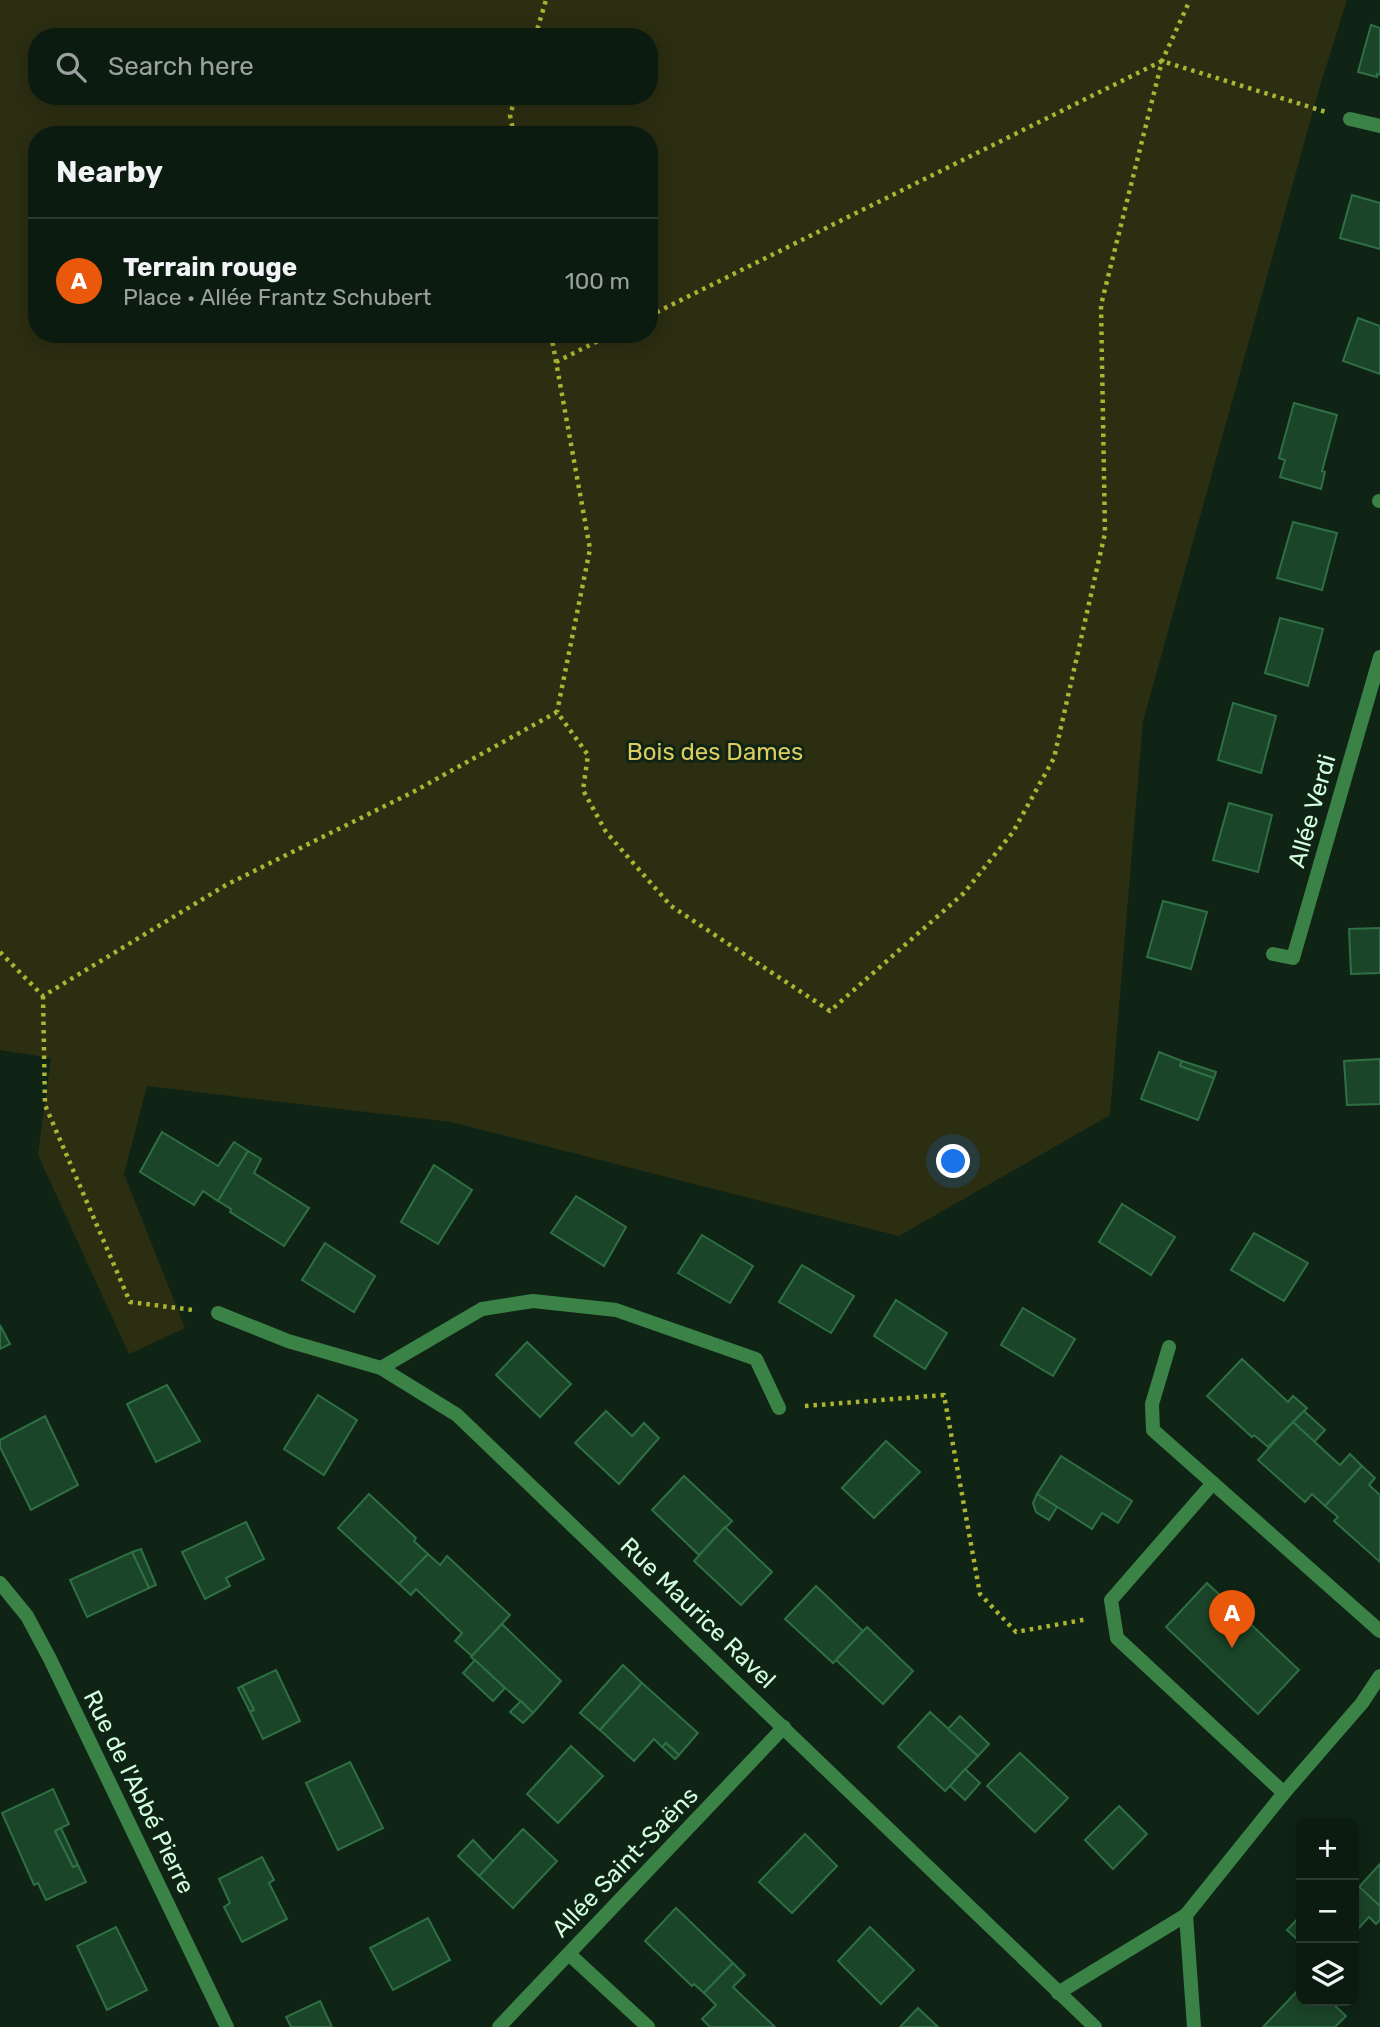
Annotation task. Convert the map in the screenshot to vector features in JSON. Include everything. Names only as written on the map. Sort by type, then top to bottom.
[{"type":"street","points":[[1350,119],[1380,126]]},
{"type":"street","name":"Allée Verdi","points":[[1273,954],[1293,958],[1380,657]]},
{"type":"street","points":[[381,1368],[482,1309],[533,1301],[616,1310],[756,1359],[779,1408]]},
{"type":"street","name":"Rue Maurice Ravel","points":[[218,1313],[288,1341],[381,1368],[457,1415],[1095,2027]]},
{"type":"street","points":[[1169,1347],[1152,1404],[1153,1430],[1380,1632]]},
{"type":"street","points":[[1213,1483],[1111,1600],[1117,1638],[1284,1793]]},
{"type":"street","name":"Rue de l'Abbé Pierre","points":[[0,1583],[27,1616],[50,1659],[227,2027]]},
{"type":"street","points":[[1058,1993],[1186,1915],[1284,1793],[1362,1703],[1380,1676]]},
{"type":"street","name":"Allée Saint-Saëns","points":[[499,2027],[784,1727]]},
{"type":"street","points":[[1186,1915],[1194,2027]]},
{"type":"street","points":[[569,1954],[648,2027]]},
{"type":"path","points":[[538,28],[547,0]]},
{"type":"path","points":[[553,343],[590,550],[557,712],[588,755],[583,790],[606,832],[671,906],[830,1011],[964,893],[1013,832],[1054,758],[1105,533],[1101,305],[1162,61],[1189,0]]},
{"type":"path","points":[[658,312],[1162,61],[1350,119]]},
{"type":"path","points":[[512,126],[510,115],[513,105]]},
{"type":"path","points":[[556,362],[594,343]]},
{"type":"path","points":[[43,996],[226,886],[413,792],[557,712]]},
{"type":"path","points":[[0,952],[43,996],[45,1105],[130,1302],[218,1313]]},
{"type":"path","points":[[779,1408],[943,1395],[980,1594],[1016,1632],[1113,1614]]},
{"type":"green space","name":"Bois des Dames","points":[[0,0],[1347,0],[1320,86],[1143,721],[1110,1115],[899,1236],[451,1122],[147,1086],[124,1174],[185,1328],[129,1354],[38,1155],[51,1058],[0,1050]]},
{"type":"building","points":[[1371,25],[1380,28],[1380,75],[1377,74],[1377,77],[1358,72]]},
{"type":"building","points":[[1352,195],[1380,203],[1380,249],[1340,238]]},
{"type":"building","points":[[1358,318],[1380,326],[1380,374],[1343,361]]},
{"type":"building","points":[[1294,403],[1337,415],[1322,471],[1325,472],[1321,489],[1280,477],[1285,460],[1279,458]]},
{"type":"building","points":[[1293,522],[1337,533],[1322,590],[1277,578]]},
{"type":"building","points":[[1280,618],[1323,629],[1308,686],[1265,673]]},
{"type":"building","points":[[1233,703],[1276,716],[1261,773],[1218,760]]},
{"type":"building","points":[[1229,803],[1272,815],[1258,872],[1213,860]]},
{"type":"building","points":[[1163,901],[1207,912],[1191,969],[1147,957]]},
{"type":"building","points":[[1380,928],[1380,973],[1351,974],[1349,929]]},
{"type":"building","points":[[1159,1052],[1182,1061],[1180,1066],[1214,1078],[1198,1120],[1141,1099]]},
{"type":"building","points":[[1380,1059],[1380,1104],[1347,1105],[1344,1061]]},
{"type":"building","points":[[1182,1061],[1216,1072],[1214,1078],[1180,1066]]},
{"type":"building","points":[[162,1132],[218,1166],[234,1142],[248,1151],[218,1201],[203,1191],[194,1205],[140,1172]]},
{"type":"building","points":[[248,1151],[261,1159],[254,1173],[309,1208],[284,1246],[230,1212],[231,1209],[218,1201]]},
{"type":"building","points":[[434,1165],[472,1190],[438,1244],[401,1222]]},
{"type":"building","points":[[576,1196],[626,1227],[604,1266],[551,1233]]},
{"type":"building","points":[[1122,1204],[1175,1237],[1151,1275],[1099,1242]]},
{"type":"building","points":[[1254,1233],[1308,1263],[1284,1301],[1231,1270]]},
{"type":"building","points":[[702,1235],[753,1266],[730,1303],[678,1273]]},
{"type":"building","points":[[325,1243],[375,1276],[354,1312],[302,1280]]},
{"type":"building","points":[[802,1265],[854,1296],[831,1333],[779,1302]]},
{"type":"building","points":[[896,1300],[947,1333],[925,1369],[874,1336]]},
{"type":"building","points":[[1023,1308],[1075,1339],[1053,1376],[1001,1345]]},
{"type":"building","points":[[0,1325],[10,1344],[0,1349]]},
{"type":"building","points":[[527,1342],[571,1384],[540,1417],[496,1375]]},
{"type":"building","points":[[1242,1359],[1288,1402],[1293,1396],[1307,1408],[1268,1447],[1254,1435],[1252,1437],[1207,1396]]},
{"type":"building","points":[[167,1385],[200,1441],[156,1462],[127,1404]]},
{"type":"building","points":[[318,1395],[357,1420],[324,1475],[284,1449]]},
{"type":"building","points":[[606,1411],[632,1436],[644,1423],[659,1438],[619,1484],[575,1443]]},
{"type":"building","points":[[1304,1411],[1325,1430],[1314,1442],[1293,1422]]},
{"type":"building","points":[[45,1416],[78,1485],[31,1510],[0,1447],[0,1440]]},
{"type":"building","points":[[1293,1422],[1340,1465],[1350,1454],[1362,1466],[1325,1506],[1312,1494],[1305,1502],[1258,1460]]},
{"type":"building","points":[[886,1441],[920,1472],[874,1518],[842,1488]]},
{"type":"building","points":[[1061,1456],[1132,1501],[1118,1523],[1102,1513],[1092,1529],[1037,1494]]},
{"type":"building","points":[[1362,1466],[1375,1478],[1369,1485],[1380,1495],[1380,1562],[1334,1521],[1338,1517],[1325,1506]]},
{"type":"building","points":[[684,1476],[732,1521],[699,1555],[652,1510]]},
{"type":"building","points":[[369,1494],[416,1538],[414,1541],[428,1554],[399,1584],[338,1528]]},
{"type":"building","points":[[1037,1494],[1057,1507],[1049,1520],[1036,1512],[1033,1503]]},
{"type":"building","points":[[246,1522],[264,1559],[226,1578],[230,1586],[205,1599],[182,1552]]},
{"type":"building","points":[[725,1527],[772,1572],[741,1605],[694,1561]]},
{"type":"building","points":[[141,1549],[156,1585],[149,1588],[132,1552]]},
{"type":"building","points":[[132,1552],[149,1588],[87,1617],[70,1580]]},
{"type":"building","points":[[428,1554],[440,1565],[447,1556],[510,1615],[472,1656],[455,1641],[462,1633],[416,1589],[411,1595],[399,1584]]},
{"type":"building","points":[[1207,1583],[1299,1670],[1258,1714],[1166,1627]]},
{"type":"building","points":[[816,1586],[863,1631],[833,1663],[785,1619]]},
{"type":"building","points":[[502,1624],[561,1681],[533,1713],[471,1657]]},
{"type":"building","points":[[867,1627],[913,1671],[883,1704],[836,1660]]},
{"type":"building","points":[[475,1660],[505,1688],[493,1701],[463,1673]]},
{"type":"building","points":[[623,1665],[642,1683],[600,1730],[580,1713]]},
{"type":"building","points":[[276,1670],[300,1721],[263,1739],[250,1712],[254,1710],[242,1686]]},
{"type":"building","points":[[642,1683],[698,1733],[679,1755],[666,1743],[662,1747],[654,1739],[634,1761],[600,1730]]},
{"type":"building","points":[[242,1686],[254,1710],[250,1712],[238,1688]]},
{"type":"building","points":[[521,1701],[533,1713],[523,1723],[510,1712]]},
{"type":"building","points":[[930,1712],[978,1756],[945,1791],[898,1747]]},
{"type":"building","points":[[960,1716],[989,1744],[978,1756],[948,1729]]},
{"type":"building","points":[[666,1743],[679,1755],[675,1759],[662,1747]]},
{"type":"building","points":[[571,1746],[603,1776],[558,1823],[527,1794]]},
{"type":"building","points":[[1020,1753],[1068,1798],[1035,1832],[987,1786]]},
{"type":"building","points":[[350,1762],[383,1828],[338,1850],[306,1783]]},
{"type":"building","points":[[965,1769],[980,1783],[965,1800],[950,1786]]},
{"type":"building","points":[[53,1789],[69,1824],[55,1831],[73,1867],[78,1865],[86,1882],[46,1900],[38,1883],[34,1885],[2,1813]]},
{"type":"building","points":[[1119,1806],[1147,1834],[1113,1869],[1085,1840]]},
{"type":"building","points":[[61,1828],[78,1865],[73,1867],[55,1831]]},
{"type":"building","points":[[523,1829],[557,1861],[513,1908],[479,1876]]},
{"type":"building","points":[[805,1834],[837,1866],[792,1913],[759,1882]]},
{"type":"building","points":[[473,1840],[493,1861],[479,1876],[458,1856]]},
{"type":"building","points":[[262,1857],[274,1880],[269,1883],[287,1919],[242,1942],[224,1907],[230,1903],[219,1879]]},
{"type":"building","points":[[1380,1864],[1380,1906],[1359,1887]]},
{"type":"building","points":[[1359,1887],[1380,1906],[1380,1920],[1376,1924],[1369,1917],[1359,1928]]},
{"type":"building","points":[[676,1908],[733,1963],[704,1993],[694,1984],[692,1986],[645,1941]]},
{"type":"building","points":[[428,1918],[450,1960],[393,1990],[370,1948]]},
{"type":"building","points":[[1296,1920],[1296,1938],[1287,1930]]},
{"type":"building","points":[[116,1927],[147,1990],[107,2010],[77,1946]]},
{"type":"building","points":[[870,1927],[914,1970],[881,2004],[838,1961]]},
{"type":"building","points":[[733,1963],[745,1975],[733,1987],[775,2027],[710,2027],[702,2019],[716,2005],[704,1993]]},
{"type":"building","points":[[1296,1992],[1296,2006],[1335,2006],[1346,2016],[1335,2027],[1263,2027]]},
{"type":"building","points":[[320,2001],[332,2027],[291,2027],[286,2017]]},
{"type":"building","points":[[918,2008],[938,2027],[900,2027]]},
{"type":"place","name":"Terrain rouge","points":[[1232,1648]]}]
